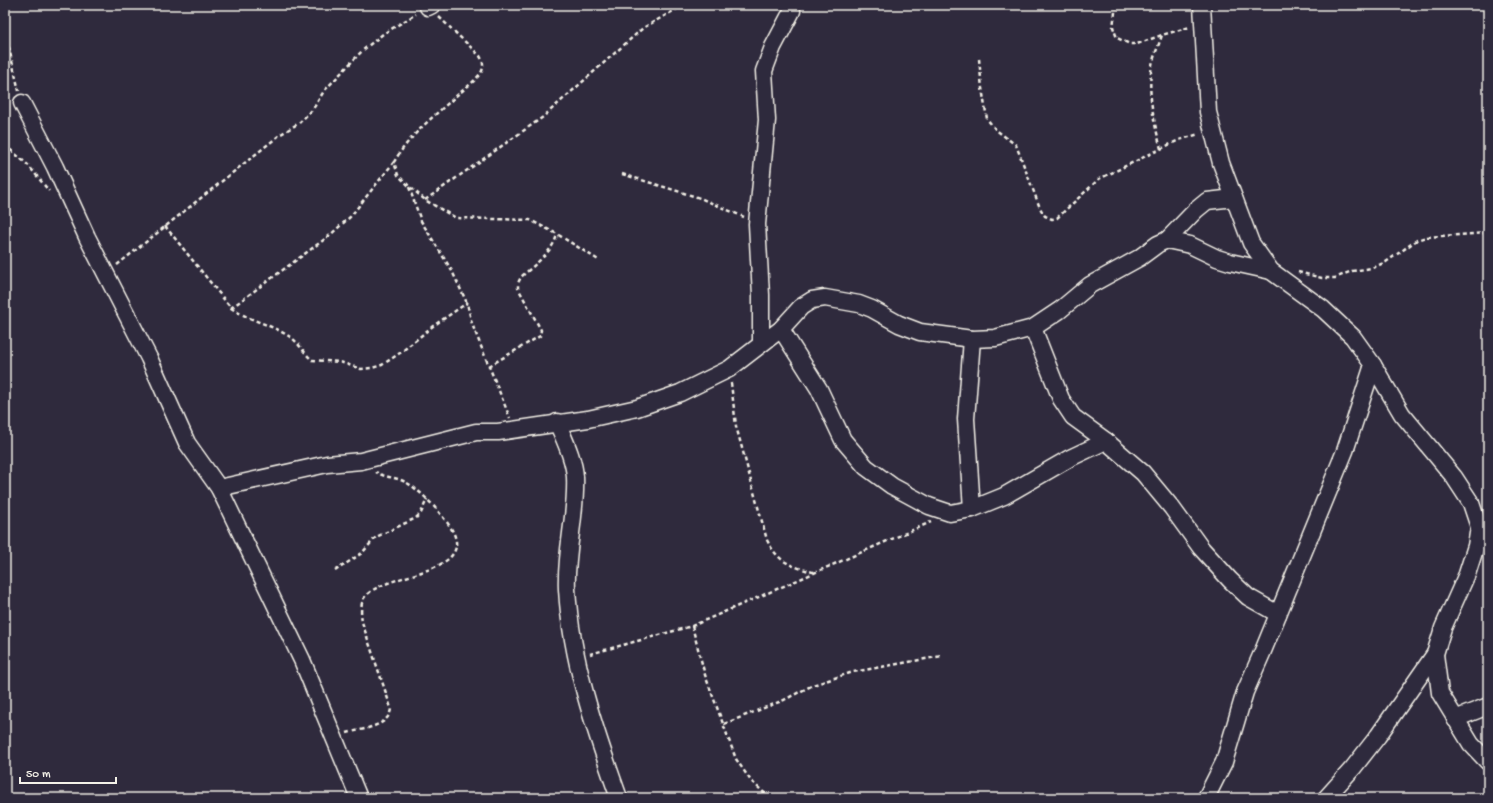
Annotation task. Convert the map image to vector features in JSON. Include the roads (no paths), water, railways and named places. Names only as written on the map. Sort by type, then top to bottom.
[{"type":"street","points":[[1202,5],[1208,112],[1221,163],[1251,243],[1271,271],[1323,309],[1353,337],[1373,365],[1402,414],[1454,477],[1483,522],[1466,574],[1443,628],[1435,654],[1378,736],[1353,768],[1326,798]]},
{"type":"street","points":[[761,344],[761,295],[757,224],[767,120],[764,71],[773,47],[792,11]]},
{"type":"street","points":[[22,103],[55,166],[106,274],[149,358],[187,443],[219,488],[302,660],[359,798]]},
{"type":"street","points":[[219,488],[327,464],[361,460],[476,432],[515,429],[557,422],[588,419],[637,408],[680,393],[729,369],[781,329],[801,307],[812,300],[826,298],[859,304],[872,309],[899,324],[920,332],[972,339],[995,338],[1033,328],[1060,310],[1090,285],[1140,258],[1158,244],[1167,240],[1196,210],[1207,201],[1234,198]]},
{"type":"street","points":[[1167,240],[1190,245],[1217,258],[1230,262],[1271,271]]},
{"type":"street","points":[[1033,328],[1060,399],[1073,417],[1106,441],[1143,473],[1172,508],[1201,548],[1230,580],[1248,597],[1278,614]]},
{"type":"street","points":[[781,329],[819,390],[843,440],[866,467],[892,486],[928,506],[950,513],[972,509],[1004,496],[1070,458],[1106,441]]},
{"type":"street","points":[[972,339],[966,419],[972,509]]},
{"type":"street","points":[[1206,798],[1224,762],[1244,692],[1278,614],[1344,451],[1373,365]]},
{"type":"street","points":[[557,422],[575,476],[567,588],[572,634],[590,708],[619,798]]},
{"type":"street","points":[[1435,654],[1440,693],[1454,719],[1471,744],[1488,762]]},
{"type":"street","points":[[1454,719],[1488,706]]}]
